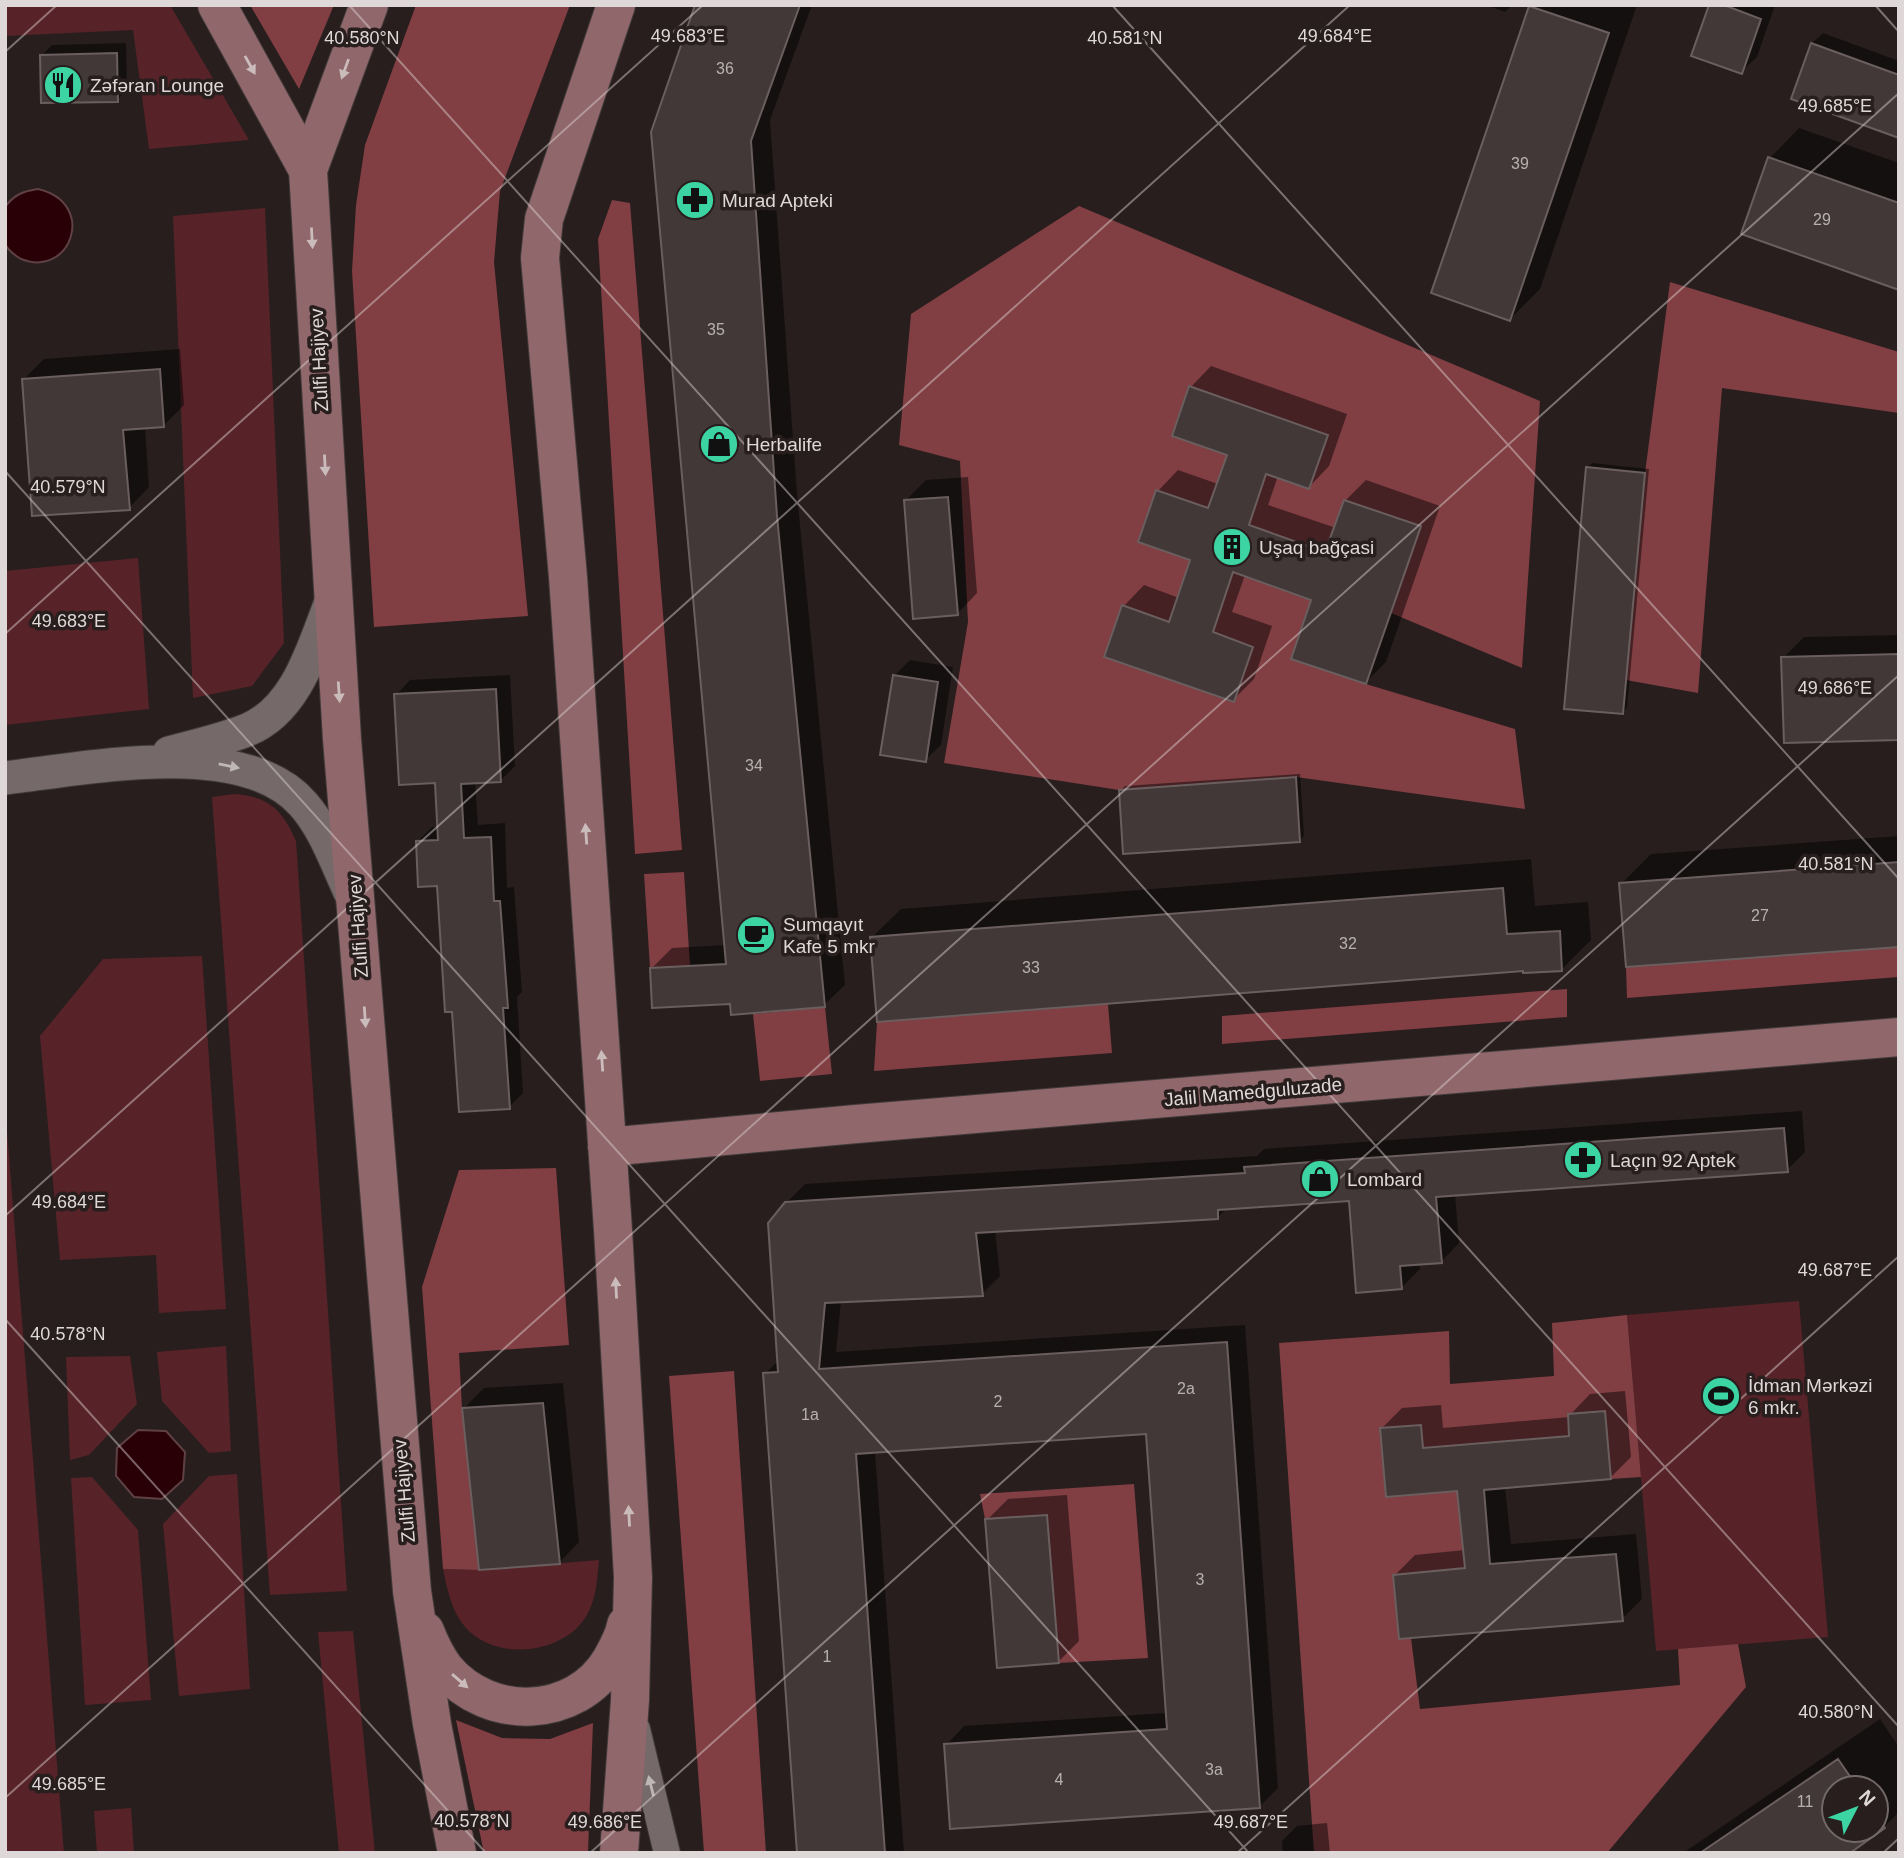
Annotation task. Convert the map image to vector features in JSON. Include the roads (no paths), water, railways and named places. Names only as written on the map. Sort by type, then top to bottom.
[{"type":"main road","points":[[217,5],[308,170]]},
{"type":"main road","name":"Zulfi Hajiyev","points":[[369,5],[308,170],[342,739],[413,1603],[432,1724],[457,1853]]},
{"type":"main road","points":[[616,5],[544,219],[540,258],[568,577],[607,1147],[632,1577],[630,1700],[619,1853]]},
{"type":"main road","name":"Jalil Mamedguluzade","points":[[607,1147],[1899,1037]]},
{"type":"main road","points":[[413,1603],[429,1643],[446,1669],[470,1690],[496,1702],[518,1707],[554,1704],[584,1691],[602,1675],[625,1630],[632,1577]]},
{"type":"street","points":[[136,763],[248,730],[269,717],[292,694],[333,597]]},
{"type":"street","points":[[5,778],[136,763],[223,765],[258,773],[281,785],[302,803],[324,834],[358,909]]},
{"type":"street","points":[[630,1700],[667,1853]]},
{"type":"place","name":"Zәfәran Lounge","points":[[63,85]]},
{"type":"place","name":"Murad Apteki","points":[[695,200]]},
{"type":"place","name":"Herbalife","points":[[719,444]]},
{"type":"place","name":"Uşaq bağçasi","points":[[1232,547]]},
{"type":"place","name":"Sumqayıt Kafe 5 mkr","points":[[756,935]]},
{"type":"place","name":"Laçın 92 Aptek","points":[[1583,1160]]},
{"type":"place","name":"Lombard","points":[[1320,1179]]},
{"type":"place","name":"İdman Mәrkәzi 6 mkr.","points":[[1721,1396]]}]
